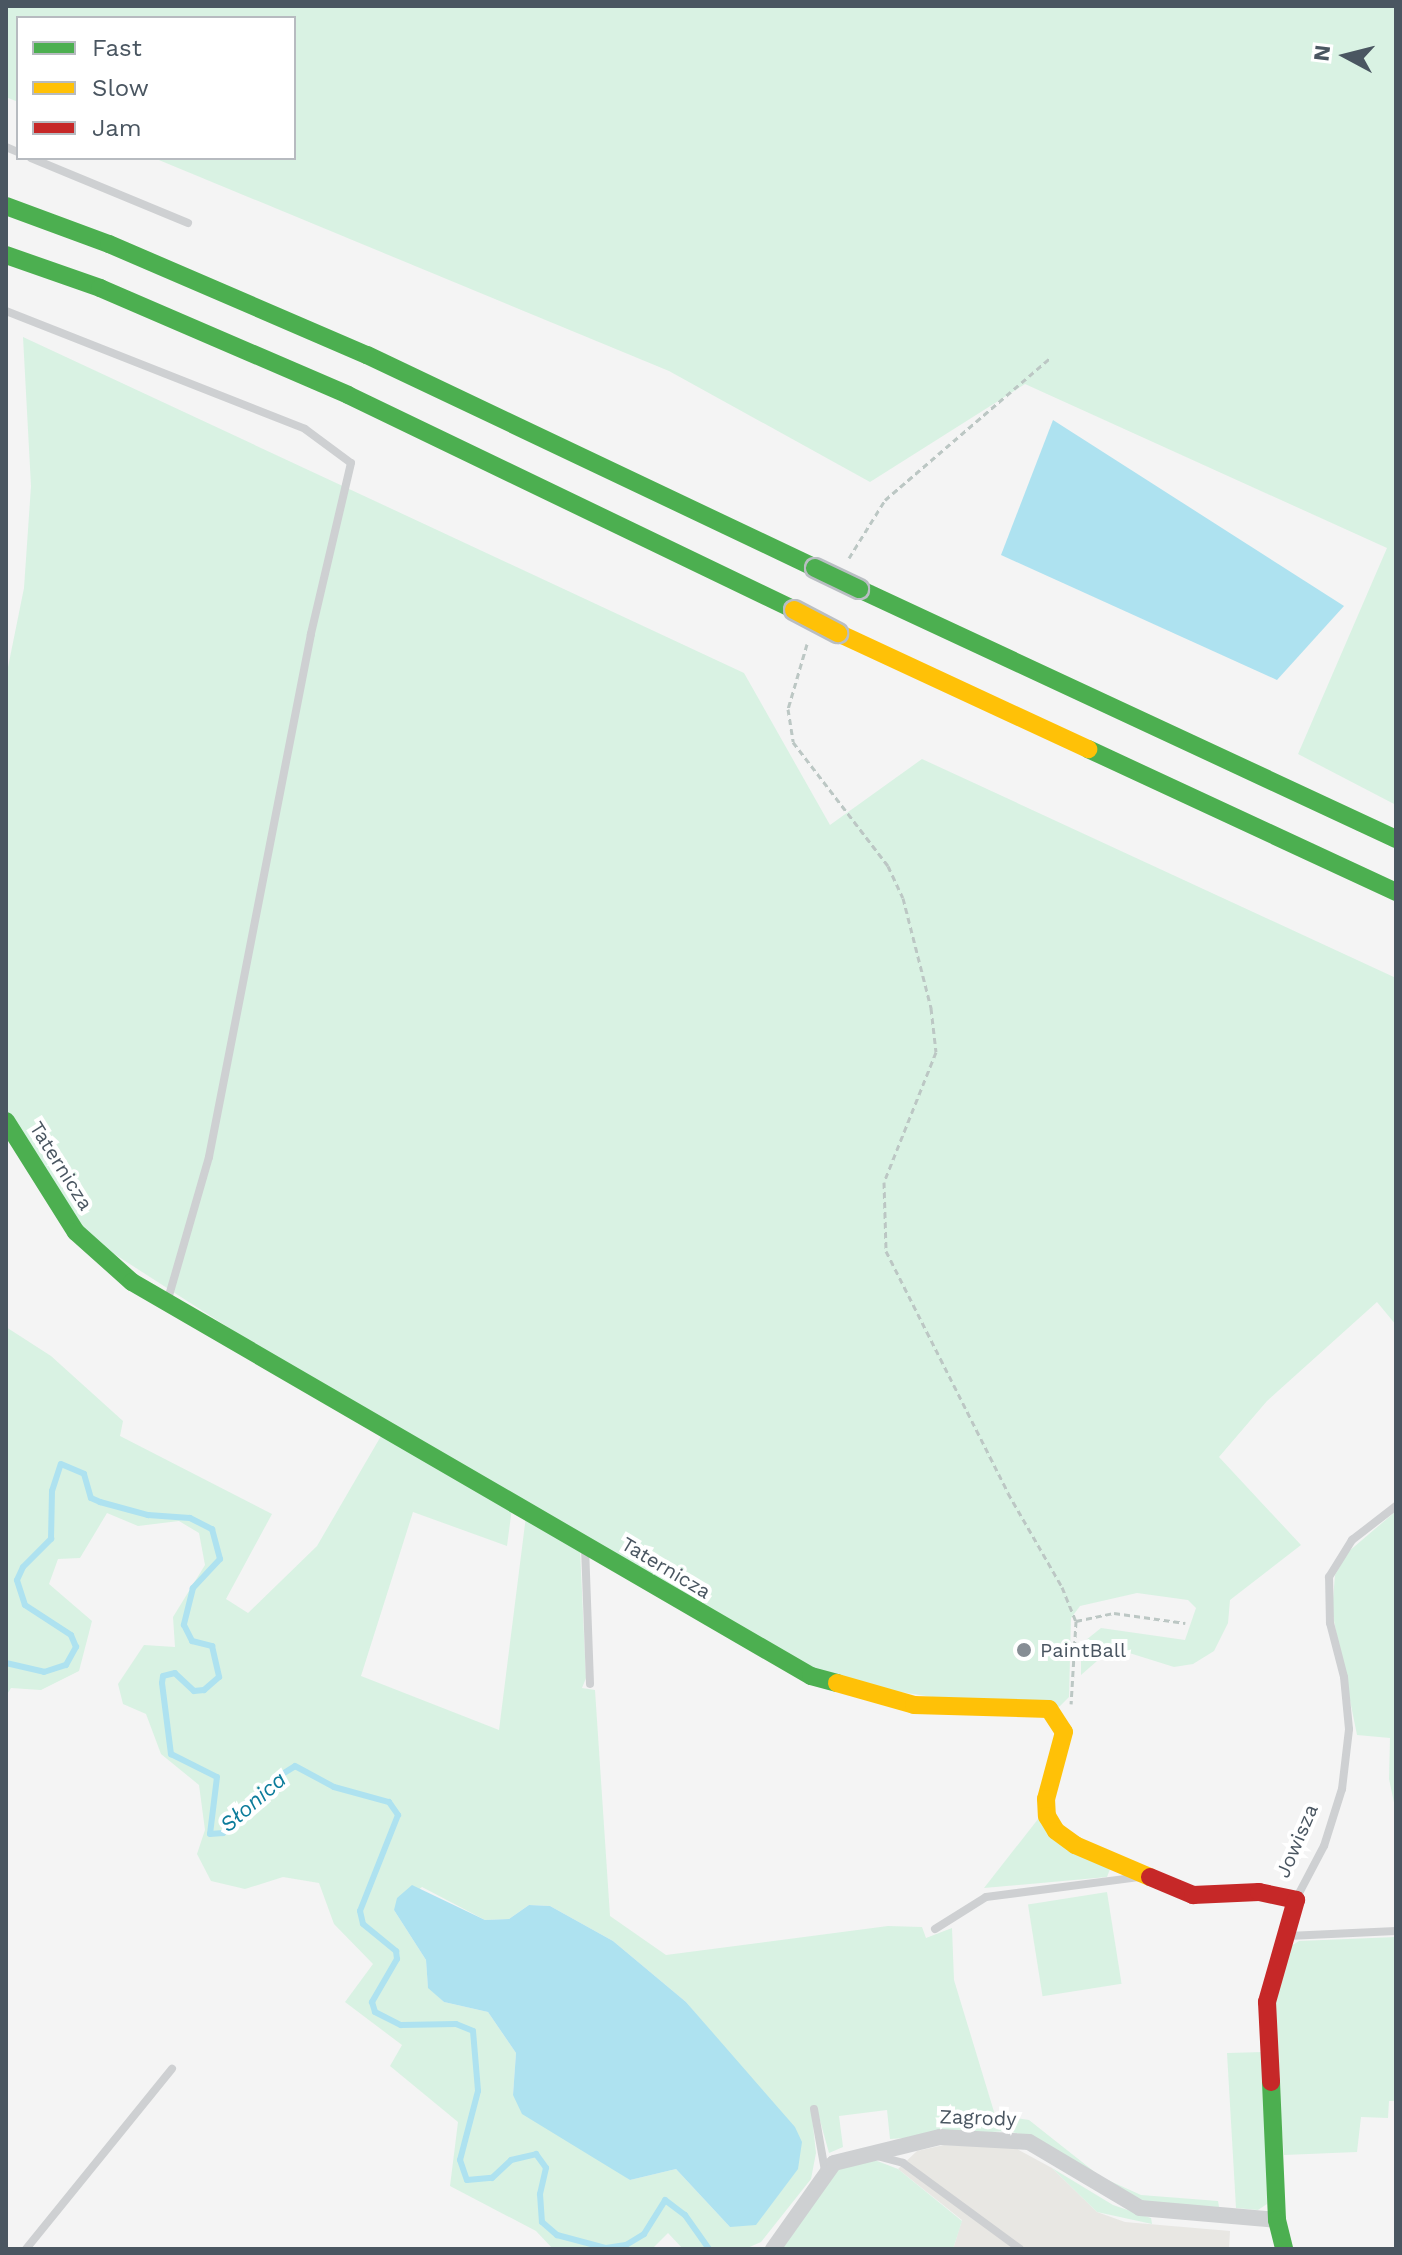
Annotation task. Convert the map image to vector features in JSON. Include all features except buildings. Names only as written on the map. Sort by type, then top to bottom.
[{"type":"main road","points":[[6,206],[109,244],[367,355],[1396,839]]},
{"type":"main road","points":[[6,255],[100,288],[348,395],[838,633],[1396,892]]},
{"type":"main road","name":"Taternicza","points":[[6,1121],[76,1232],[132,1282],[753,1646],[823,1681],[914,1705],[1043,1707],[1059,1719]]},
{"type":"main road","points":[[1059,1719],[1063,1740],[1046,1799],[1051,1824],[1075,1845],[1141,1877],[1193,1895],[1259,1892],[1296,1900]]},
{"type":"main road","name":"Jowisza","points":[[1277,2220],[1267,2014],[1283,1936],[1296,1900]]},
{"type":"main road","points":[[1277,2220],[1284,2249]]},
{"type":"street","name":"Zagrody","points":[[773,2249],[826,2171],[865,2152],[940,2137],[1016,2138],[1140,2208],[1277,2220]]},
{"type":"lane","points":[[36,160],[188,223]]},
{"type":"lane","points":[[6,311],[305,429],[351,463],[311,634],[209,1157],[167,1302]]},
{"type":"lane","name":"Jowisza","points":[[1296,1900],[1324,1846],[1342,1789],[1349,1729],[1344,1677],[1330,1623],[1329,1577],[1352,1540],[1396,1506]]},
{"type":"lane","points":[[585,1546],[590,1684]]},
{"type":"lane","points":[[935,1929],[986,1897],[1141,1877]]},
{"type":"lane","points":[[1283,1936],[1396,1931]]},
{"type":"lane","points":[[26,2249],[172,2069]]},
{"type":"lane","points":[[814,2109],[826,2171]]},
{"type":"lane","points":[[865,2152],[903,2163],[994,2235],[1020,2249]]},
{"type":"path","points":[[922,973],[936,1052],[884,1182],[886,1251],[1076,1621],[1073,1698],[1059,1719]]},
{"type":"path","points":[[1076,1621],[1114,1613],[1185,1623]]},
{"type":"shaded area","points":[[944,2145],[1013,2147],[1052,2168],[1097,2212],[1125,2222],[1230,2231],[1229,2249],[953,2249],[962,2220],[898,2169],[917,2151]]},
{"type":"green space","points":[[6,6],[1396,6],[1396,805],[1298,754],[1387,548],[1025,384],[870,482],[669,371],[159,160],[296,160],[296,16],[16,16],[16,101],[6,97]]},
{"type":"green space","points":[[23,337],[744,673],[830,825],[922,759],[1396,978],[1396,1325],[1377,1302],[1267,1401],[1219,1457],[1301,1545],[1230,1600],[1228,1623],[1214,1651],[1193,1664],[1174,1667],[1123,1651],[1105,1654],[1081,1675],[1081,1644],[1101,1628],[1185,1640],[1196,1608],[1188,1600],[1137,1593],[1080,1606],[1071,1618],[1069,1697],[1058,1708],[977,1704],[837,1682],[333,1395],[77,1230],[6,1115],[6,677],[24,588],[31,486]]},
{"type":"green space","points":[[6,1327],[51,1356],[123,1421],[120,1436],[272,1514],[226,1599],[248,1613],[317,1546],[381,1436],[512,1508],[507,1546],[413,1512],[361,1676],[499,1730],[526,1516],[580,1549],[586,1678],[582,1688],[595,1690],[610,1916],[666,1955],[888,1926],[922,1927],[926,1938],[952,1928],[954,1980],[995,2115],[1029,2120],[1101,2177],[1141,2195],[1218,2201],[1219,2207],[1147,2204],[1029,2136],[1007,2131],[890,2139],[887,2110],[839,2116],[843,2147],[829,2153],[816,2106],[811,2107],[816,2153],[811,2179],[761,2242],[745,2249],[683,2249],[668,2233],[652,2249],[553,2249],[536,2231],[450,2186],[458,2122],[390,2066],[402,2045],[345,2002],[373,1964],[334,1924],[319,1883],[283,1877],[245,1889],[211,1881],[197,1854],[205,1830],[199,1785],[161,1754],[146,1714],[123,1704],[118,1684],[144,1645],[175,1647],[173,1617],[205,1565],[199,1533],[179,1521],[138,1526],[107,1513],[80,1558],[58,1559],[49,1584],[92,1621],[79,1671],[41,1690],[11,1688],[6,1696]],"holes":[[[422,1887],[485,1920],[509,1919],[529,1905],[550,1906],[613,1941],[686,2002],[755,2084],[730,2227],[676,2169],[630,2180],[513,2095],[516,2053],[488,2012],[444,2002],[428,1987],[426,1960],[394,1910]]]},
{"type":"green space","points":[[1396,1511],[1396,1812],[1389,1779],[1390,1738],[1357,1735],[1332,1611],[1335,1575],[1348,1552]]},
{"type":"green space","points":[[1042,1814],[1110,1869],[1107,1877],[984,1888]]},
{"type":"green space","points":[[1107,1892],[1122,1984],[1043,1996],[1028,1905]]},
{"type":"green space","points":[[1396,1937],[1396,2101],[1389,2101],[1388,2118],[1361,2117],[1357,2152],[1284,2155],[1272,2013],[1288,1948],[1299,1941]]},
{"type":"green space","points":[[1264,2052],[1267,2204],[1258,2210],[1236,2208],[1227,2053]]},
{"type":"green space","points":[[872,2159],[898,2169],[962,2221],[953,2249],[779,2249],[837,2169]]},
{"type":"green space","points":[[1052,2168],[1113,2205],[1151,2218],[1152,2224],[1097,2212]]},
{"type":"water","points":[[1053,420],[1344,606],[1277,680],[1001,555]]},
{"type":"water","points":[[412,1885],[485,1920],[509,1919],[529,1905],[550,1906],[613,1941],[686,2002],[795,2127],[802,2142],[798,2169],[756,2225],[730,2227],[676,2169],[630,2180],[522,2114],[513,2095],[516,2053],[488,2012],[444,2002],[428,1988],[426,1960],[394,1910],[397,1898]]},
{"type":"waterway","name":"Słonica","points":[[6,1663],[44,1672],[66,1665],[76,1647],[71,1635],[25,1605],[17,1580],[23,1567],[51,1539],[52,1491],[61,1464],[84,1474],[91,1498],[100,1502],[148,1515],[190,1518],[212,1529],[220,1559],[193,1588],[184,1625],[192,1641],[212,1646],[219,1677],[204,1690],[194,1691],[175,1673],[163,1676],[162,1683],[171,1754],[217,1777],[210,1834],[223,1833],[276,1778],[295,1766],[334,1787],[389,1802],[398,1815],[360,1911],[363,1924],[396,1951],[397,1959],[372,2002],[375,2012],[401,2025],[456,2024],[473,2031],[478,2091],[460,2160],[467,2180],[492,2178],[511,2160],[536,2154],[546,2168],[540,2194],[542,2222],[557,2235],[606,2248],[626,2245],[644,2234],[665,2200],[685,2215],[709,2249]]},
{"type":"traffic: fast","points":[[6,206],[109,244],[367,355],[815,568]]},
{"type":"traffic: fast","points":[[6,255],[100,288],[348,395],[794,610]]},
{"type":"traffic: fast","points":[[815,568],[859,589]]},
{"type":"traffic: fast","points":[[859,589],[1396,839]]},
{"type":"traffic: fast","points":[[1088,749],[1396,892]]},
{"type":"traffic: fast","points":[[6,1121],[76,1232],[132,1282],[811,1676],[837,1683]]},
{"type":"traffic: fast","points":[[1271,2082],[1277,2220],[1284,2249]]},
{"type":"traffic: slow","points":[[794,610],[838,633]]},
{"type":"traffic: slow","points":[[838,633],[1088,749]]},
{"type":"traffic: slow","points":[[837,1683],[914,1705],[1049,1709],[1064,1732],[1046,1799],[1047,1816],[1056,1831],[1075,1845],[1150,1877]]},
{"type":"traffic: jam","points":[[1150,1877],[1193,1895],[1259,1892],[1296,1900],[1267,2002],[1271,2082]]},
{"type":"place","name":"PaintBall","points":[[1024,1650]]}]
